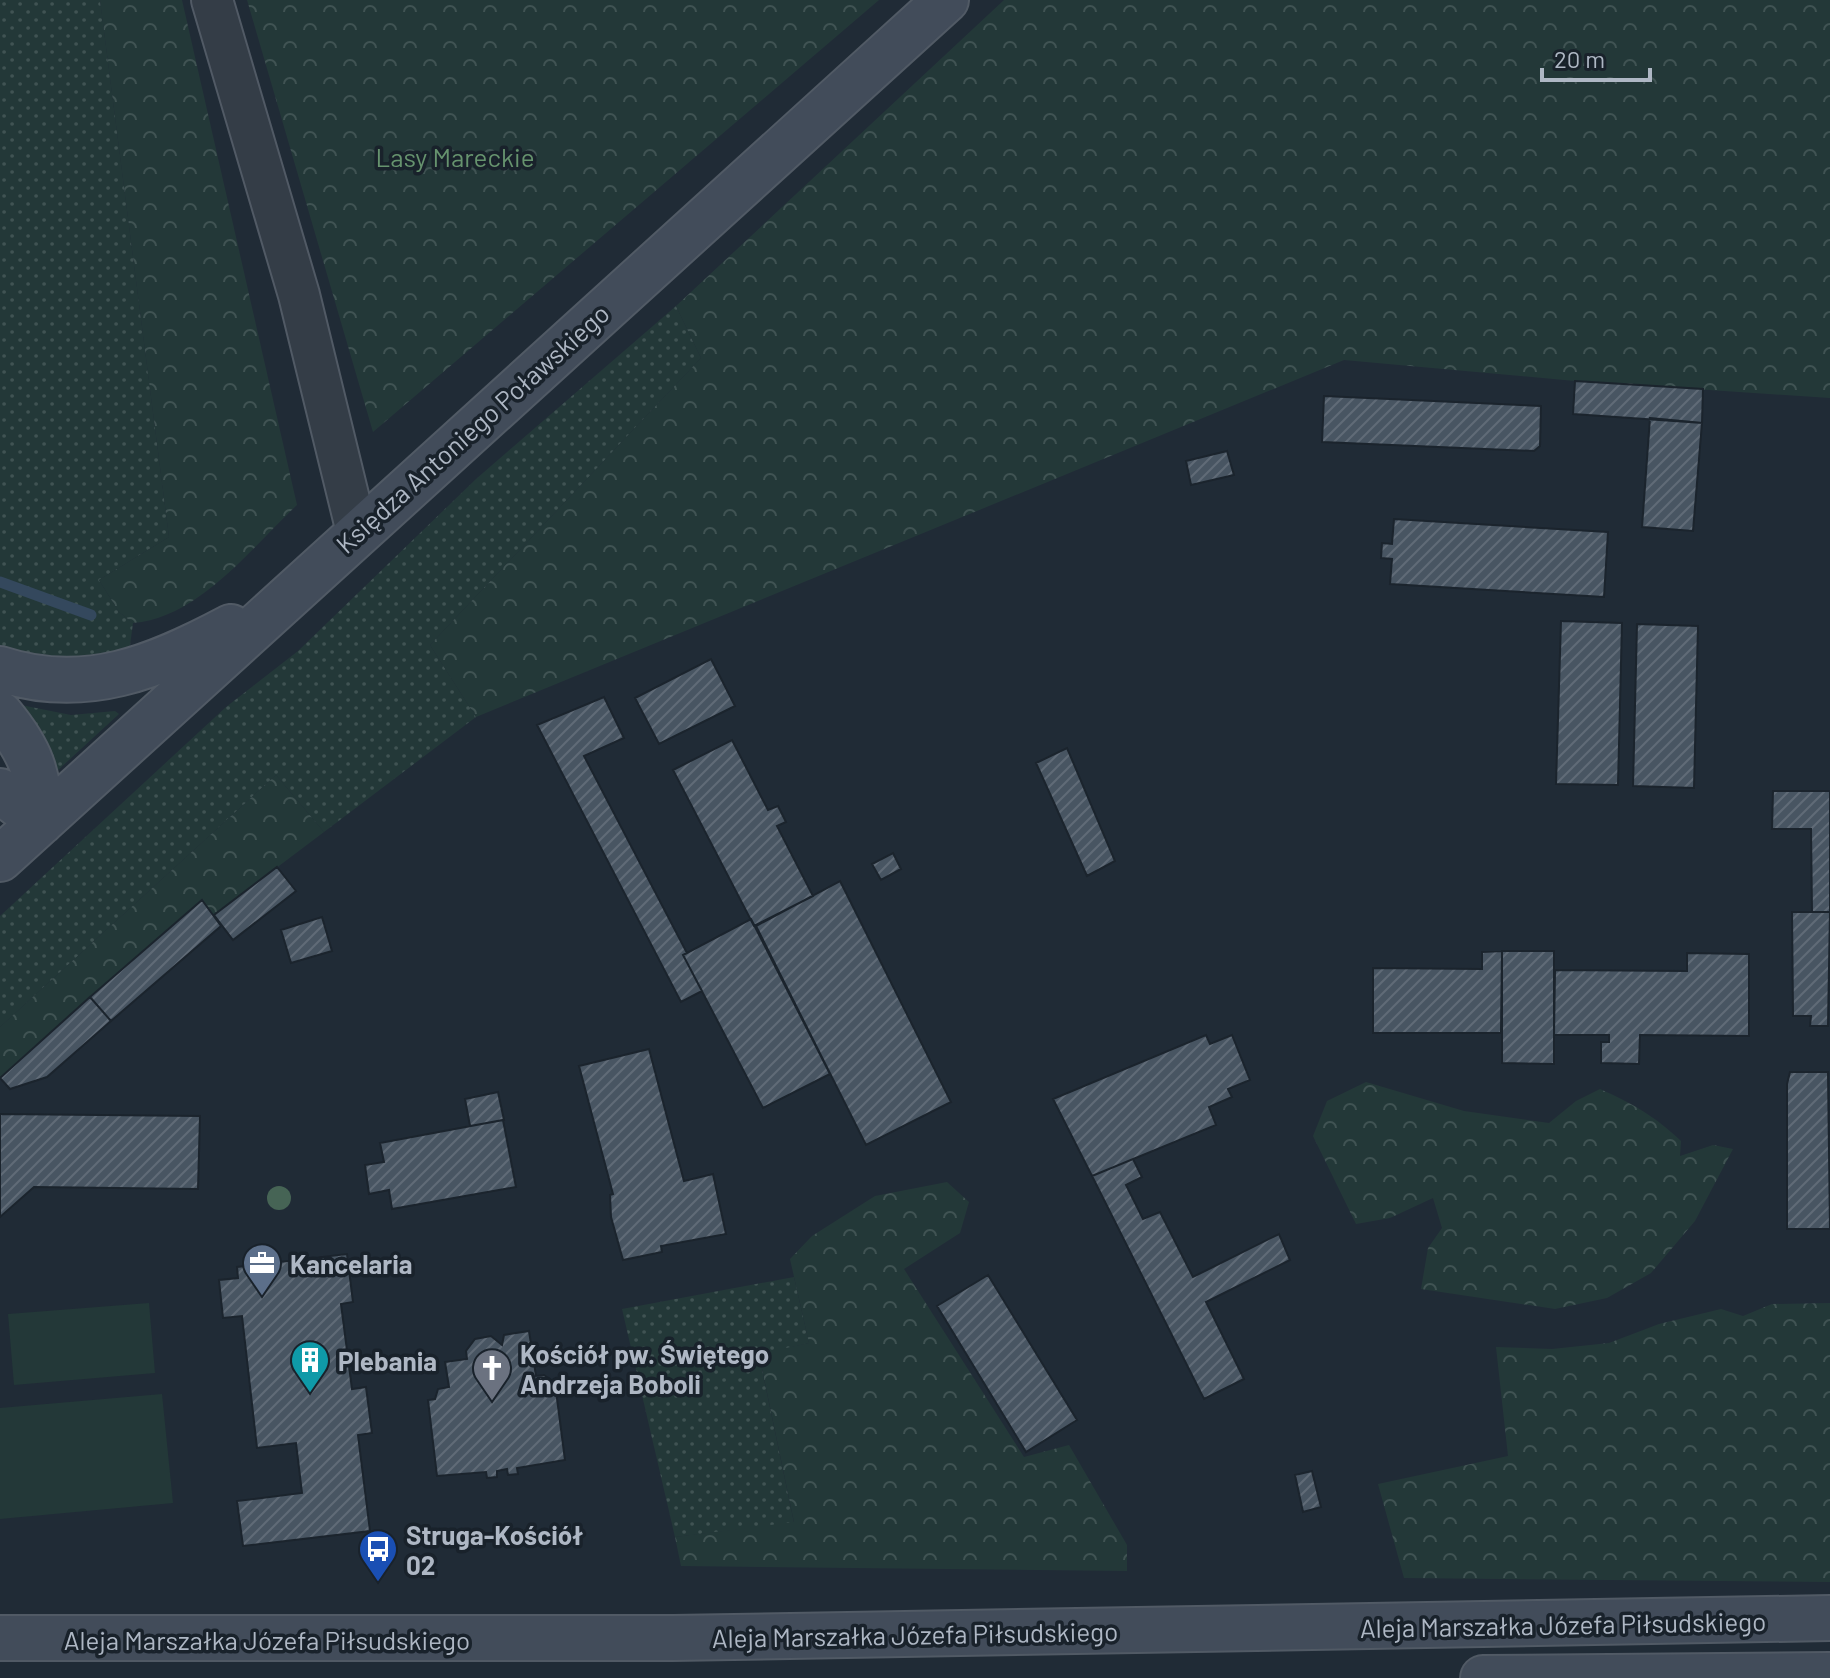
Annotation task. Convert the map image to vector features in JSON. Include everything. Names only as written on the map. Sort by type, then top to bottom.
[{"type":"main road","name":"Księdza Antoniego Poławskiego","points":[[0,859],[946,0]]},
{"type":"main road","points":[[0,669],[27,678],[108,679],[176,656],[289,595]]},
{"type":"main road","points":[[0,714],[23,741],[39,781],[41,822]]},
{"type":"main road","points":[[0,791],[41,822]]},
{"type":"main road","name":"Aleja Marszałka Józefa Piłsudskiego","points":[[0,1638],[197,1641],[673,1638],[1830,1618]]},
{"type":"main road","name":"Aleja Marszałka Józefa Piłsudskiego","points":[[1483,1678],[1830,1675]]},
{"type":"street","points":[[212,0],[299,295],[357,532]]},
{"type":"green space","points":[[0,0],[100,0],[169,537],[99,580],[119,612],[133,623],[129,653],[48,662],[0,647]]},
{"type":"green space","points":[[100,0],[182,0],[297,505],[202,595],[157,618],[133,623],[119,612],[99,580],[169,537]]},
{"type":"green space","name":"Lasy Mareckie","points":[[247,0],[879,0],[373,432]]},
{"type":"green space","points":[[1004,0],[1830,0],[1830,398],[1575,381],[1344,360],[476,717],[430,645],[701,358],[676,306]]},
{"type":"green space","points":[[676,306],[701,358],[430,645],[476,717],[324,832],[276,775],[0,1027],[0,916],[226,707],[298,651],[476,479]]},
{"type":"green space","points":[[16,704],[71,715],[115,711],[119,714],[56,772]]},
{"type":"green space","points":[[276,775],[324,832],[214,915],[202,900],[0,1078],[0,1027]]},
{"type":"green space","points":[[1366,1082],[1464,1111],[1549,1123],[1576,1101],[1600,1089],[1643,1111],[1672,1132],[1681,1141],[1680,1156],[1713,1145],[1733,1149],[1695,1221],[1651,1273],[1607,1298],[1555,1309],[1421,1289],[1428,1248],[1442,1228],[1433,1198],[1390,1218],[1356,1224],[1313,1136],[1327,1101]]},
{"type":"green space","points":[[947,1182],[969,1202],[960,1233],[904,1269],[1024,1457],[1069,1445],[1127,1545],[1127,1571],[681,1566],[675,1537],[794,1522],[759,1354],[809,1343],[790,1259],[812,1236],[875,1196]]},
{"type":"green space","points":[[794,1277],[809,1343],[759,1355],[794,1523],[675,1537],[622,1309]]},
{"type":"green space","points":[[149,1303],[155,1373],[14,1385],[8,1314]]},
{"type":"green space","points":[[1830,1303],[1830,1582],[1404,1578],[1378,1484],[1508,1456],[1496,1347],[1552,1349],[1609,1343],[1659,1324],[1721,1309],[1743,1316],[1772,1304]]},
{"type":"green space","points":[[162,1394],[173,1503],[0,1519],[0,1408]]},
{"type":"building","points":[[1575,381],[1703,389],[1702,423],[1573,414]]},
{"type":"building","points":[[1324,396],[1541,406],[1540,446],[1534,451],[1322,442]]},
{"type":"building","points":[[1650,418],[1702,423],[1693,531],[1642,527]]},
{"type":"building","points":[[1227,451],[1234,475],[1191,485],[1186,461]]},
{"type":"building","points":[[1394,519],[1608,532],[1604,597],[1390,584],[1392,559],[1381,558],[1382,543],[1392,544]]},
{"type":"building","points":[[1561,621],[1622,623],[1618,785],[1556,784]]},
{"type":"building","points":[[1637,624],[1698,626],[1694,788],[1633,786]]},
{"type":"building","points":[[711,659],[735,706],[659,744],[635,698]]},
{"type":"building","points":[[604,697],[624,738],[584,756],[687,953],[683,955],[702,991],[681,1002],[537,725]]},
{"type":"building","points":[[732,740],[768,810],[778,806],[786,822],[777,826],[813,896],[754,926],[673,770]]},
{"type":"building","points":[[1067,748],[1115,861],[1087,876],[1036,763]]},
{"type":"building","points":[[1773,791],[1830,791],[1830,912],[1812,912],[1811,829],[1772,829]]},
{"type":"building","points":[[893,853],[901,869],[881,880],[872,864]]},
{"type":"building","points":[[277,867],[296,891],[233,940],[214,915]]},
{"type":"building","points":[[840,881],[951,1102],[866,1145],[756,926]]},
{"type":"building","points":[[202,900],[221,926],[111,1021],[90,997]]},
{"type":"building","points":[[1792,912],[1830,912],[1828,1026],[1810,1026],[1811,1016],[1793,1016]]},
{"type":"building","points":[[322,917],[332,951],[291,963],[281,930]]},
{"type":"building","points":[[751,919],[830,1074],[763,1108],[683,955]]},
{"type":"building","points":[[1502,951],[1501,1033],[1373,1033],[1373,968],[1482,969],[1482,952]]},
{"type":"building","points":[[1502,951],[1554,951],[1554,1064],[1502,1063]]},
{"type":"building","points":[[1687,953],[1749,954],[1749,1036],[1640,1035],[1639,1064],[1601,1063],[1601,1042],[1609,1042],[1609,1035],[1554,1035],[1555,970],[1687,971]]},
{"type":"building","points":[[90,997],[111,1021],[47,1077],[10,1089],[0,1078]]},
{"type":"building","points":[[1206,1035],[1210,1044],[1232,1035],[1250,1080],[1228,1089],[1232,1097],[1209,1107],[1216,1125],[1092,1176],[1053,1099]]},
{"type":"building","points":[[649,1049],[684,1181],[713,1174],[726,1234],[661,1246],[662,1252],[623,1260],[611,1217],[610,1195],[613,1194],[579,1066]]},
{"type":"building","points":[[1790,1072],[1828,1072],[1830,1229],[1787,1229],[1787,1084]]},
{"type":"building","points":[[498,1092],[504,1120],[470,1126],[465,1099]]},
{"type":"building","points":[[0,1114],[200,1116],[198,1189],[34,1187],[0,1217]]},
{"type":"building","points":[[503,1120],[516,1187],[392,1209],[389,1190],[369,1194],[365,1165],[384,1162],[380,1143]]},
{"type":"building","points":[[1133,1159],[1142,1177],[1126,1185],[1143,1219],[1160,1212],[1193,1277],[1279,1234],[1290,1260],[1206,1302],[1244,1379],[1204,1399],[1092,1176]]},
{"type":"building","name":"Plebania","points":[[347,1254],[353,1302],[341,1304],[352,1389],[366,1387],[372,1433],[358,1435],[370,1531],[243,1546],[237,1501],[302,1493],[296,1443],[257,1448],[242,1316],[223,1318],[219,1280],[238,1278],[237,1267]]},
{"type":"building","points":[[988,1275],[1077,1420],[1026,1452],[937,1306]]},
{"type":"building","name":"Kościół pw. Świętego Andrzeja Boboli","points":[[529,1331],[536,1376],[544,1375],[555,1383],[565,1460],[517,1468],[518,1474],[508,1475],[507,1469],[497,1471],[497,1477],[487,1478],[486,1472],[437,1476],[428,1400],[435,1399],[438,1389],[449,1387],[445,1362],[467,1359],[466,1351],[475,1339],[491,1336],[502,1345],[504,1335]]},
{"type":"building","points":[[1312,1471],[1321,1507],[1303,1512],[1295,1475]]},
{"type":"waterway","points":[[0,582],[91,615]]},
{"type":"place","name":"Kancelaria","points":[[262,1297]]},
{"type":"place","name":"Plebania","points":[[310,1394]]},
{"type":"place","name":"Kościół pw. Świętego Andrzeja Boboli","points":[[492,1402]]},
{"type":"place","name":"Struga-Kościół 02","points":[[378,1583]]}]
